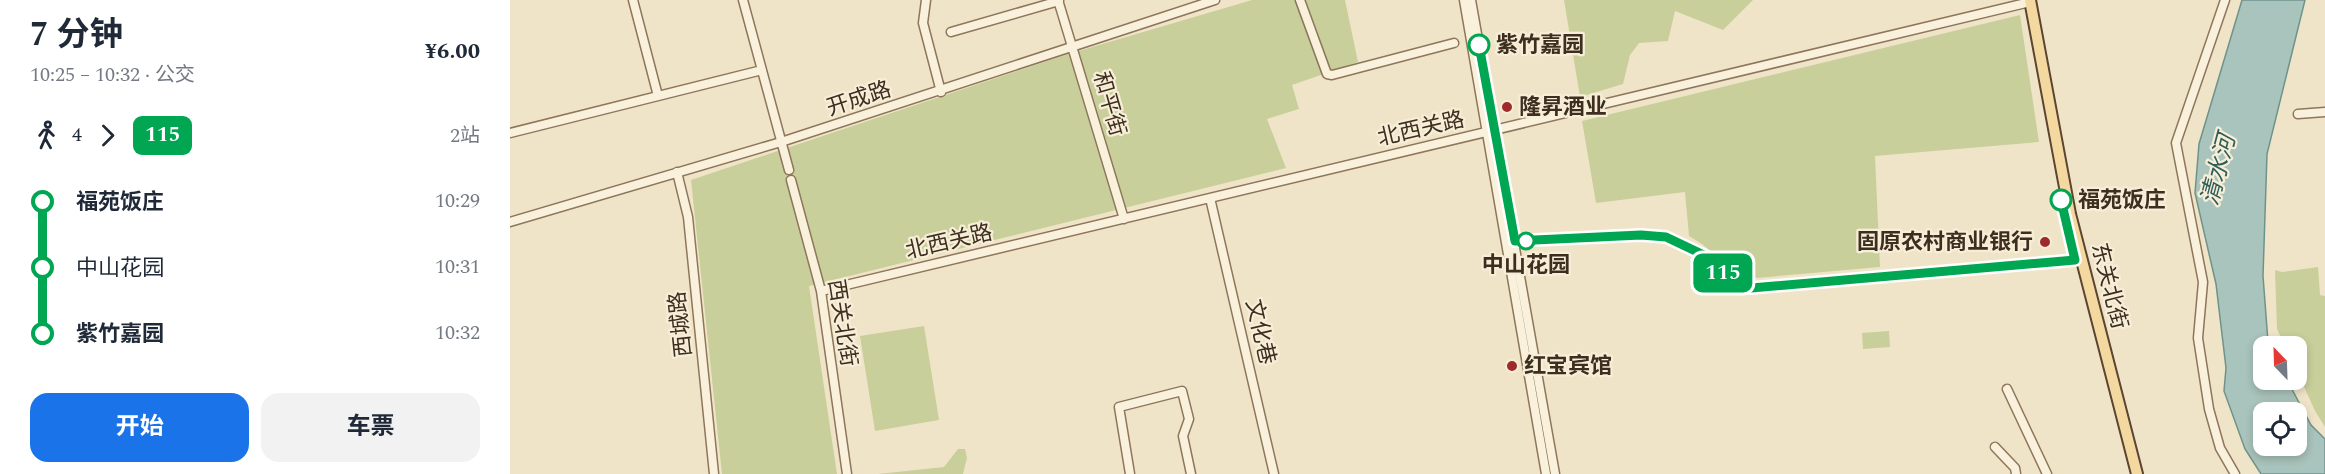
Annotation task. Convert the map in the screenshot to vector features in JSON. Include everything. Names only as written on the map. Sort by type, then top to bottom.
[{"type":"main road","name":"东关北街","points":[[2026,1],[2064,215],[2130,474]]},
{"type":"main road","name":"东关北街","points":[[2026,1],[2070,214],[2137,474]]},
{"type":"street","points":[[633,0],[658,96]]},
{"type":"street","points":[[744,0],[789,170]]},
{"type":"street","points":[[926,0],[923,23],[941,92]]},
{"type":"street","name":"开成路","points":[[510,222],[941,92],[1215,0]]},
{"type":"street","points":[[1300,0],[1327,74],[1332,75],[1454,43]]},
{"type":"street","points":[[1464,0],[1515,241],[1555,474]]},
{"type":"street","points":[[1471,0],[1546,474]]},
{"type":"street","points":[[2224,0],[2176,143],[2204,282],[2198,338],[2209,409],[2220,448],[2235,474]]},
{"type":"street","points":[[951,32],[1058,1]]},
{"type":"street","name":"和平街","points":[[1058,1],[1124,219]]},
{"type":"street","name":"北西关路","points":[[821,291],[2026,1]]},
{"type":"street","points":[[510,133],[762,70]]},
{"type":"street","points":[[2298,114],[2325,112]]},
{"type":"street","name":"西城路","points":[[677,172],[688,217],[714,474]]},
{"type":"street","name":"西关北街","points":[[791,180],[821,291],[847,474]]},
{"type":"street","name":"文化巷","points":[[1210,198],[1274,474]]},
{"type":"street","points":[[1515,241],[1641,235],[1666,237],[1706,256],[1737,284],[1751,288],[2075,260]]},
{"type":"street","points":[[2007,389],[2047,474]]},
{"type":"street","points":[[1130,474],[1119,407],[1182,391],[1189,419],[1183,436],[1191,474]]},
{"type":"street","points":[[1995,447],[2014,468],[2016,474]]},
{"type":"green space","points":[[1252,0],[1345,0],[1358,62],[1292,85],[1299,109],[1267,119],[1286,168],[809,286],[837,474],[722,474],[691,180],[1065,55]]},
{"type":"green space","points":[[1564,0],[1753,0],[1723,30],[1675,11],[1668,41],[1639,43],[1630,55],[1623,84],[1580,97]]},
{"type":"green space","points":[[2020,15],[2039,142],[1875,156],[1880,267],[1757,278],[1727,265],[1689,236],[1685,192],[1596,203],[1582,121]]},
{"type":"green space","points":[[2318,267],[2320,295],[2325,296],[2325,427],[2306,390],[2307,336],[2280,336],[2277,329],[2275,270],[2282,272]]},
{"type":"green space","points":[[924,326],[939,420],[875,431],[860,336]]},
{"type":"green space","points":[[1889,331],[1890,347],[1863,349],[1862,333]]},
{"type":"green space","points":[[958,449],[965,449],[967,458],[963,474],[878,474],[944,467]]},
{"type":"water","name":"清水河","points":[[2242,0],[2305,0],[2267,154],[2263,276],[2268,336],[2253,336],[2253,390],[2292,390],[2299,402],[2253,402],[2253,456],[2307,456],[2307,418],[2325,439],[2325,474],[2261,474],[2245,449],[2224,391],[2226,368],[2216,284],[2195,193],[2199,144]]},
{"type":"bus line","name":"115","points":[[1479,45],[1515,241],[1641,235],[1666,237],[1706,256],[1737,284],[1751,288],[1876,279],[2075,260],[2061,200]]},
{"type":"place","name":"紫竹嘉园","points":[[1479,45]]},
{"type":"place","name":"隆昇酒业","points":[[1507,107]]},
{"type":"place","name":"福苑饭庄","points":[[2061,200]]},
{"type":"place","name":"中山花园","points":[[1526,241]]},
{"type":"place","name":"固原农村商业银行","points":[[2045,242]]},
{"type":"place","name":"红宝宾馆","points":[[1512,366]]}]
